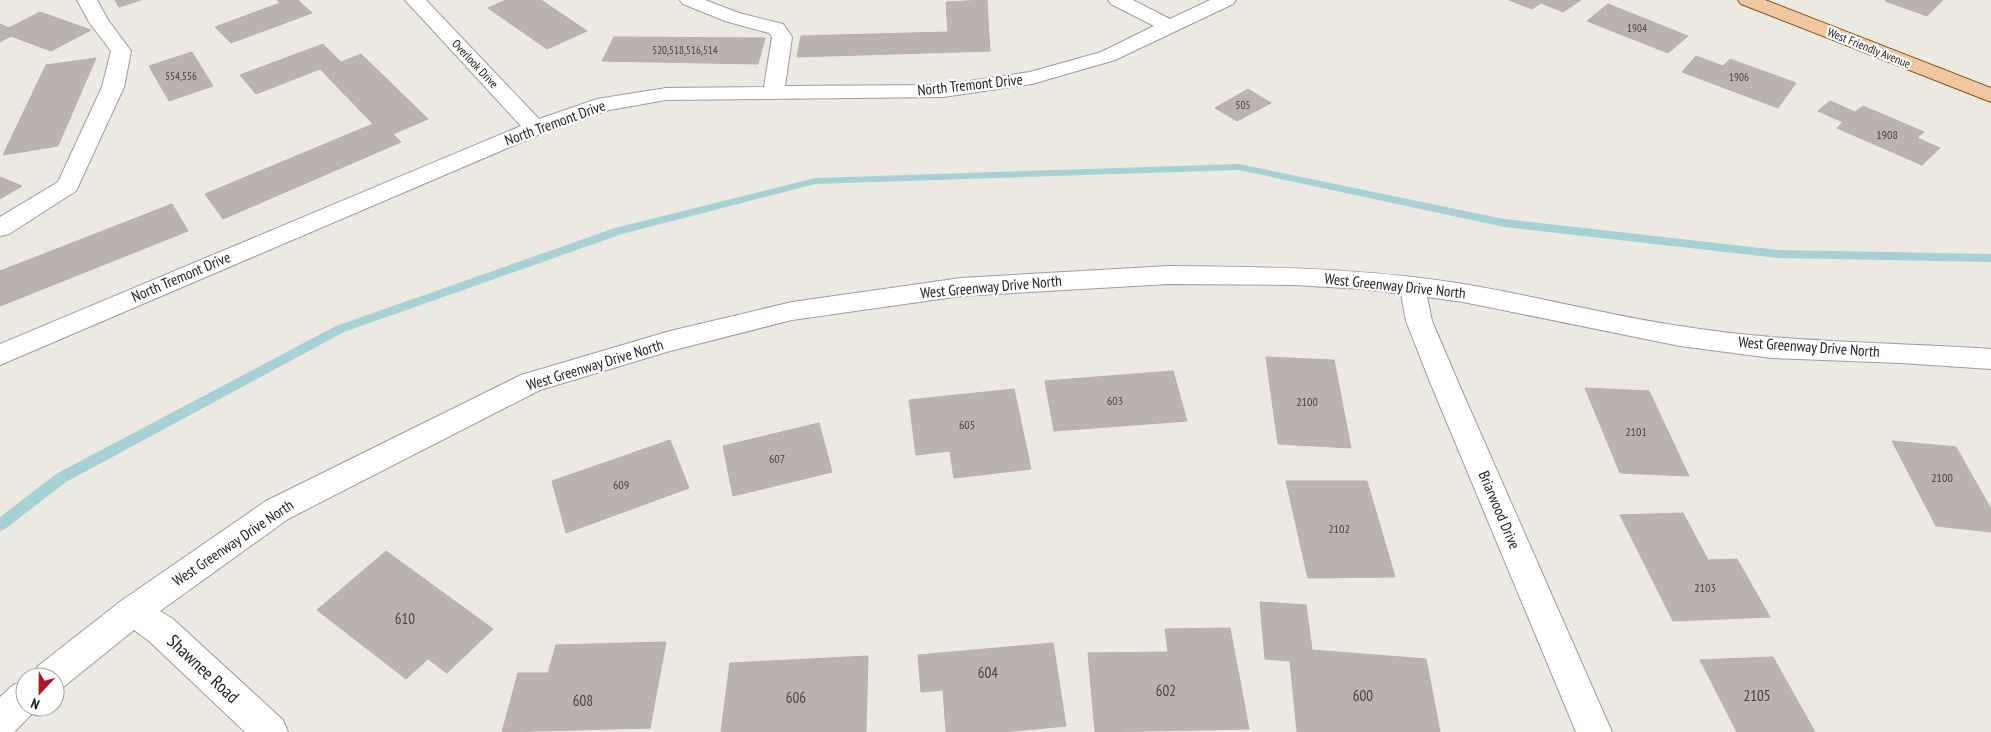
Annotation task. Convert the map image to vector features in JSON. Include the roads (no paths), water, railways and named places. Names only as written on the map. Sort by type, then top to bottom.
[{"type":"main road","name":"West Friendly Avenue","points":[[1754,1],[1991,96]]},
{"type":"street","points":[[0,228],[68,186],[113,87],[121,51],[99,22],[87,0]]},
{"type":"street","name":"Overlook Drive","points":[[415,0],[535,128]]},
{"type":"street","points":[[690,0],[717,13],[776,28],[782,37],[774,92]]},
{"type":"street","points":[[1118,0],[1171,27]]},
{"type":"street","name":"North Tremont Drive","points":[[0,355],[535,128],[604,104],[666,94],[943,91],[1032,78],[1108,56],[1226,0]]},
{"type":"street","name":"West Greenway Drive North","points":[[63,667],[133,611],[277,510],[531,382],[670,341],[792,311],[961,287],[1169,275],[1294,276],[1412,286],[1463,293],[1680,336],[1772,348],[1991,359]]},
{"type":"street","name":"Briarwood Drive","points":[[1412,286],[1419,321],[1594,732]]},
{"type":"street","name":"Shawnee Road","points":[[133,611],[161,630],[270,732]]},
{"type":"street","points":[[0,721],[15,707]]},
{"type":"waterway","points":[[0,525],[61,478],[340,329],[619,231],[815,181],[1239,167],[1504,223],[1778,254],[1991,258]]}]
